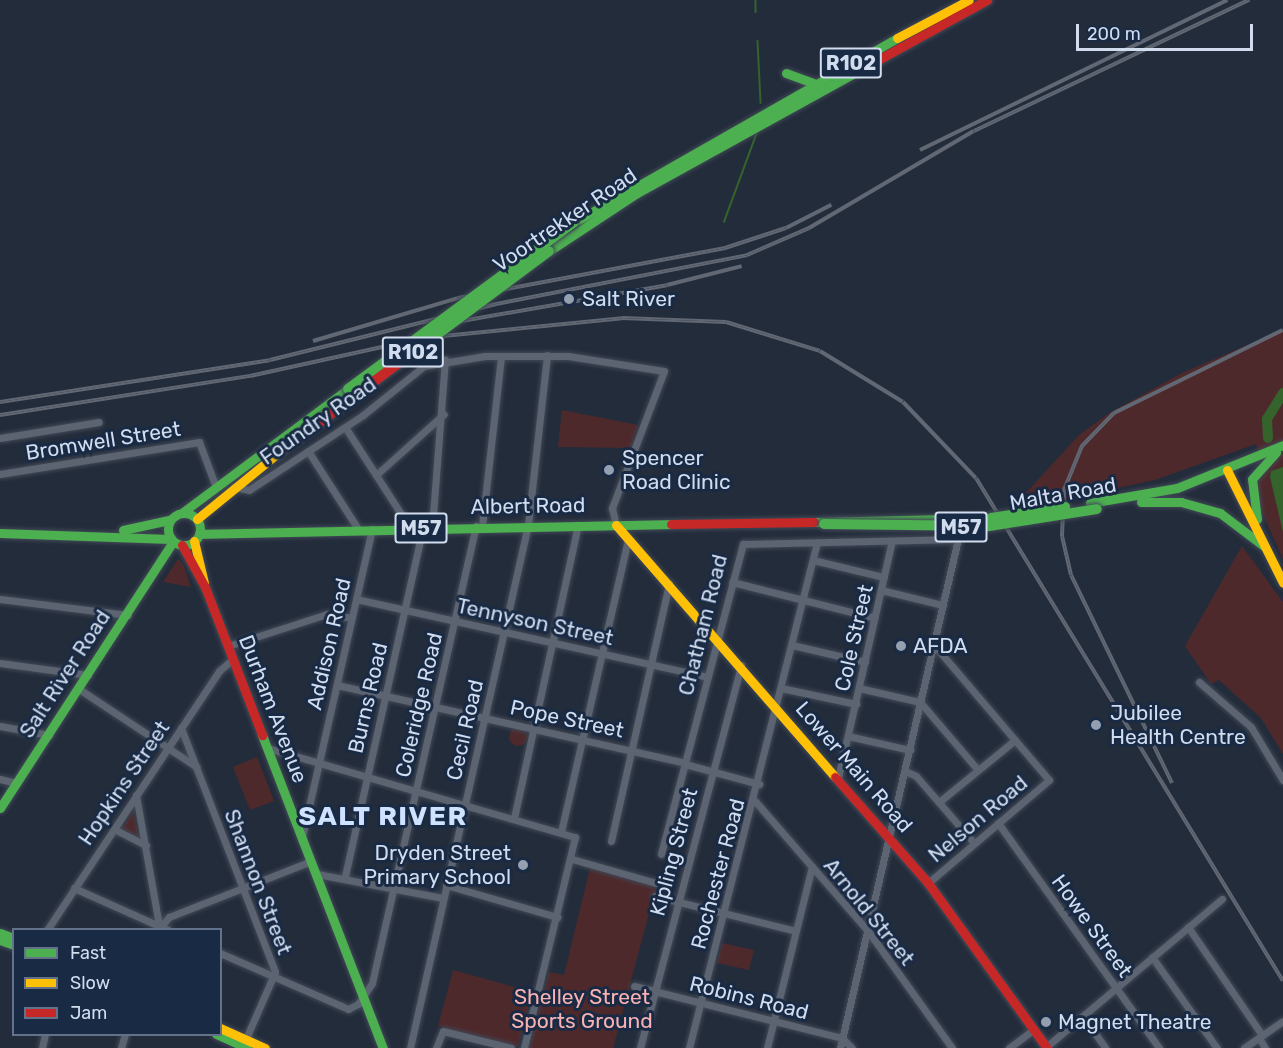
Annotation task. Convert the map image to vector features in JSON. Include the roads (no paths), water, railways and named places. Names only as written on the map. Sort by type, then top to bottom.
[{"type":"main road","name":"Voortrekker Road","points":[[197,530],[232,487],[573,228],[969,0]]},
{"type":"main road","name":"Voortrekker Road","points":[[915,33],[987,0]]},
{"type":"main road","name":"Voortrekker Road","points":[[183,512],[573,228],[813,83],[863,61]]},
{"type":"main road","points":[[786,74],[813,83]]},
{"type":"main road","points":[[1259,526],[1251,484],[1281,448]]},
{"type":"main road","name":"M57","points":[[1231,472],[1281,448]]},
{"type":"main road","points":[[1231,472],[1283,574]]},
{"type":"main road","points":[[1231,472],[1283,583]]},
{"type":"main road","name":"Malta Road","points":[[1094,506],[1152,494],[1231,472]]},
{"type":"main road","name":"Malta Road","points":[[616,525],[824,524],[967,520],[1116,505],[1231,472]]},
{"type":"main road","points":[[1116,505],[1159,501],[1204,507],[1236,521],[1265,547]]},
{"type":"main road","points":[[183,512],[197,530]]},
{"type":"main road","name":"R102","points":[[96,534],[169,520],[183,512]]},
{"type":"main road","points":[[169,520],[176,543]]},
{"type":"main road","name":"Albert Road","points":[[197,530],[616,525]]},
{"type":"main road","name":"Lower Main Road","points":[[616,525],[741,665],[928,882],[1046,1048]]},
{"type":"main road","name":"R102","points":[[0,533],[96,534],[176,543],[197,530]]},
{"type":"main road","name":"Durham Avenue","points":[[197,530],[204,585]]},
{"type":"main road","name":"Durham Avenue","points":[[176,543],[204,585],[383,1048]]},
{"type":"main road","name":"Salt River Road","points":[[0,808],[176,543]]},
{"type":"main road","points":[[222,1030],[239,1043]]},
{"type":"main road","points":[[219,1036],[265,1048]]},
{"type":"street","name":"Foundry Road","points":[[232,487],[249,490],[345,427],[414,370],[445,360],[548,355],[661,369],[665,375],[612,508],[616,525]]},
{"type":"street","name":"Cecil Road","points":[[410,1048],[528,525],[548,355]]},
{"type":"street","name":"Coleridge Road","points":[[364,995],[376,973],[416,790],[479,526],[501,356]]},
{"type":"street","name":"Burns Road","points":[[345,876],[405,610],[428,528],[444,414],[445,360]]},
{"type":"street","points":[[376,475],[444,414]]},
{"type":"street","points":[[0,438],[99,422]]},
{"type":"street","points":[[345,427],[410,528]]},
{"type":"street","name":"Bromwell Street","points":[[0,474],[199,442],[216,487]]},
{"type":"street","points":[[308,451],[358,529]]},
{"type":"street","points":[[514,818],[578,525]]},
{"type":"street","name":"Addison Road","points":[[302,837],[372,528]]},
{"type":"street","points":[[561,832],[628,539]]},
{"type":"street","name":"Chatham Road","points":[[661,854],[740,548],[747,542],[958,539],[943,604]]},
{"type":"street","name":"Cole Street","points":[[838,778],[892,541]]},
{"type":"street","name":"Rochester Road","points":[[689,1048],[755,801],[816,546]]},
{"type":"street","points":[[813,560],[884,577]]},
{"type":"street","points":[[732,582],[875,618]]},
{"type":"street","points":[[611,842],[669,584]]},
{"type":"street","points":[[840,1048],[891,840],[943,604],[881,590]]},
{"type":"street","points":[[0,599],[128,615]]},
{"type":"street","name":"Tennyson Street","points":[[356,599],[707,676]]},
{"type":"street","points":[[228,646],[327,614],[352,618]]},
{"type":"street","points":[[792,645],[865,662]]},
{"type":"street","points":[[934,645],[1015,740],[939,802]]},
{"type":"street","name":"Hopkins Street","points":[[48,928],[219,671],[233,659]]},
{"type":"street","points":[[0,663],[88,675]]},
{"type":"street","name":"Kipling Street","points":[[640,1048],[741,665]]},
{"type":"street","points":[[1199,682],[1251,727],[1283,780]]},
{"type":"street","name":"Pope Street","points":[[337,685],[632,750],[759,784]]},
{"type":"street","points":[[781,688],[856,704]]},
{"type":"street","points":[[859,688],[920,702],[978,770]]},
{"type":"street","points":[[79,689],[197,767]]},
{"type":"street","points":[[0,726],[49,735]]},
{"type":"street","name":"Shannon Street","points":[[181,728],[243,887],[274,976],[239,1043]]},
{"type":"street","points":[[848,736],[910,750]]},
{"type":"street","name":"Nelson Road","points":[[928,882],[1049,780],[1015,740]]},
{"type":"street","points":[[268,748],[514,818],[561,832],[576,839],[524,1048]]},
{"type":"street","points":[[905,771],[939,802],[974,843]]},
{"type":"street","points":[[0,779],[16,783]]},
{"type":"street","points":[[136,795],[158,928]]},
{"type":"street","name":"Arnold Street","points":[[755,801],[868,931],[952,1048]]},
{"type":"street","name":"Howe Street","points":[[998,823],[1160,1048]]},
{"type":"street","points":[[114,829],[146,845]]},
{"type":"street","points":[[572,859],[656,882]]},
{"type":"street","points":[[158,928],[169,916],[311,861]]},
{"type":"street","points":[[767,1048],[812,866]]},
{"type":"street","points":[[317,874],[345,876],[443,898]]},
{"type":"street","points":[[446,885],[557,918]]},
{"type":"street","points":[[74,888],[158,928]]},
{"type":"street","points":[[655,896],[796,931]]},
{"type":"street","points":[[1046,1048],[1222,898]]},
{"type":"street","points":[[1188,927],[1261,1036],[1265,1048]]},
{"type":"street","points":[[222,954],[348,1009],[364,995]]},
{"type":"street","points":[[1152,957],[1216,1048]]},
{"type":"street","name":"Robins Road","points":[[634,986],[842,1038]]},
{"type":"street","points":[[1083,1016],[1105,1048]]},
{"type":"street","points":[[1244,1048],[1283,1021]]},
{"type":"street","points":[[1009,1048],[1033,1030]]},
{"type":"street","points":[[436,1048],[442,1031],[512,1048]]},
{"type":"street","points":[[842,1038],[852,1048]]},
{"type":"waterway","points":[[756,0],[756,12]]},
{"type":"waterway","points":[[758,41],[761,103]]},
{"type":"waterway","points":[[724,222],[756,135]]},
{"type":"waterway","points":[[1268,438],[1267,419],[1283,393]]},
{"type":"railway","points":[[920,150],[1227,0]]},
{"type":"railway","points":[[0,402],[270,360],[496,304],[747,255],[809,228],[974,131],[1249,0]]},
{"type":"railway","points":[[313,341],[458,298],[725,248],[786,228],[831,205]]},
{"type":"railway","points":[[456,322],[667,285],[742,266]]},
{"type":"railway","points":[[0,415],[250,376],[423,338],[622,318],[726,322],[820,351],[903,402],[976,478],[1283,981]]},
{"type":"railway","points":[[1172,783],[1071,575],[1062,536],[1064,490],[1082,446],[1114,413],[1283,330]]},
{"type":"place","name":"Salt River","points":[[569,299]]},
{"type":"place","name":"Spencer Road Clinic","points":[[609,470]]},
{"type":"place","name":"AFDA","points":[[901,646]]},
{"type":"place","name":"Jubilee Health Centre","points":[[1096,725]]},
{"type":"place","name":"Dryden Street Primary School","points":[[523,865]]},
{"type":"place","name":"Magnet Theatre","points":[[1046,1022]]},
{"type":"district","name":"SALT RIVER","points":[[383,817]]},
{"type":"park label","name":"Shelley Street Sports Ground","points":[[582,1009]]}]
